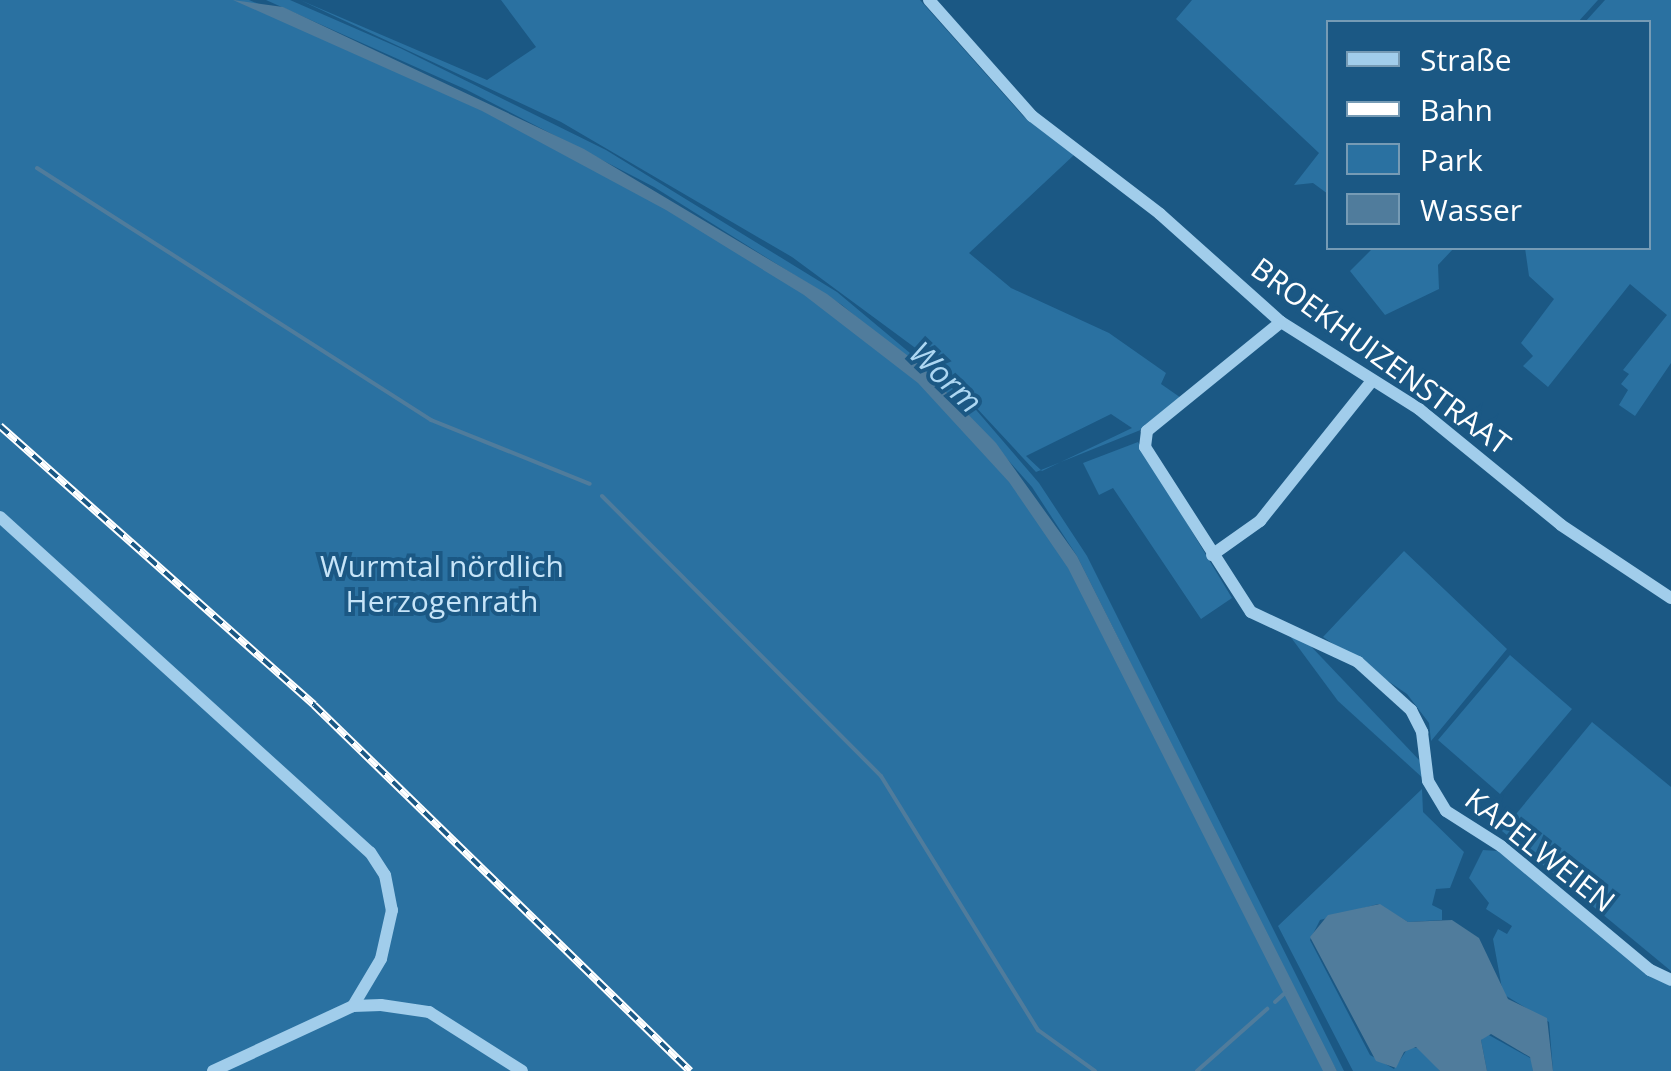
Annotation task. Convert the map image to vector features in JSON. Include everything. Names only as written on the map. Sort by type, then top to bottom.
[{"type":"street","name":"BROEKHUIZENSTRAAT","points":[[929,0],[1022,106],[1160,214],[1282,322],[1419,409],[1561,525],[1671,598]]},
{"type":"street","name":"KAPELWEIEN","points":[[1282,322],[1145,434],[1145,447],[1251,612],[1358,662],[1411,710],[1422,732],[1426,777],[1446,811],[1501,846],[1650,970],[1671,980]]},
{"type":"street","points":[[1212,555],[1260,521],[1371,382]]},
{"type":"street","points":[[0,518],[370,852],[385,875],[392,910],[382,959],[353,1006]]},
{"type":"street","points":[[213,1071],[353,1006],[428,1012],[522,1071]]},
{"type":"green space","name":"Wurmtal nördlich Herzogenrath","points":[[0,0],[249,0],[336,36],[668,205],[867,330],[968,422],[1085,581],[1334,1071],[0,1071]]},
{"type":"green space","points":[[266,0],[290,0],[400,48],[606,150],[837,292],[971,404],[1039,483],[1087,556],[1344,1071],[1337,1071],[1325,1050],[1077,556],[1032,487],[952,397],[842,305],[654,187],[467,90]]},
{"type":"green space","points":[[300,0],[487,80],[536,47],[501,0],[920,0],[1023,116],[1074,155],[969,253],[1011,288],[1109,333],[1166,373],[1161,384],[1184,400],[1143,429],[1061,462],[1132,428],[1111,414],[1026,456],[1041,470],[1036,472],[933,361],[792,257],[561,122]]},
{"type":"green space","points":[[1192,0],[1598,0],[1580,20],[1326,20],[1326,193],[1313,183],[1294,185],[1319,153],[1176,19]]},
{"type":"green space","points":[[1605,0],[1671,0],[1671,363],[1635,416],[1619,405],[1628,390],[1621,384],[1629,374],[1623,370],[1667,315],[1630,284],[1548,387],[1523,366],[1533,356],[1521,343],[1554,299],[1529,276],[1525,250],[1651,250],[1651,20],[1587,20]]},
{"type":"green space","points":[[1371,250],[1452,250],[1438,265],[1439,289],[1385,315],[1350,271]]},
{"type":"green space","points":[[1138,442],[1232,598],[1201,619],[1113,488],[1099,495],[1083,463]]},
{"type":"green space","points":[[1404,551],[1507,649],[1431,741],[1429,723],[1407,694],[1323,637]]},
{"type":"green space","points":[[1287,632],[1304,639],[1422,763],[1425,780],[1338,701]]},
{"type":"green space","points":[[1510,655],[1572,709],[1500,794],[1438,740]]},
{"type":"green space","points":[[1592,722],[1671,787],[1671,971],[1502,831]]},
{"type":"green space","points":[[1422,789],[1423,812],[1464,852],[1450,888],[1436,889],[1432,905],[1442,910],[1442,920],[1408,922],[1378,904],[1320,920],[1310,940],[1370,1055],[1394,1069],[1408,1048],[1421,1048],[1440,1071],[1353,1071],[1278,926]]},
{"type":"green space","points":[[1483,850],[1498,851],[1671,983],[1671,1071],[1553,1071],[1549,1022],[1503,994],[1493,939],[1498,929],[1507,934],[1512,926],[1486,909],[1489,903],[1469,878]]},
{"type":"green space","points":[[1487,1034],[1532,1059],[1533,1071],[1487,1071],[1481,1040]]},
{"type":"water","points":[[233,0],[283,7],[584,149],[827,294],[920,365],[996,443],[1077,556],[1337,1071],[1323,1071],[1068,568],[1009,482],[918,383],[804,295],[666,210],[482,111]]},
{"type":"water","points":[[1380,904],[1408,922],[1452,920],[1479,938],[1508,999],[1547,1018],[1553,1071],[1533,1071],[1530,1057],[1491,1034],[1481,1040],[1487,1071],[1440,1071],[1416,1047],[1404,1052],[1396,1068],[1376,1061],[1310,937],[1328,915]]},
{"type":"waterway","points":[[37,168],[431,420],[590,484]]},
{"type":"waterway","points":[[602,496],[881,776],[1038,1030],[1095,1071]]},
{"type":"waterway","points":[[1275,1002],[1285,993]]},
{"type":"waterway","points":[[1197,1071],[1267,1009]]},
{"type":"railway","points":[[0,426],[314,705],[690,1071]]},
{"type":"water label","name":"Worm","points":[[946,377]]}]
